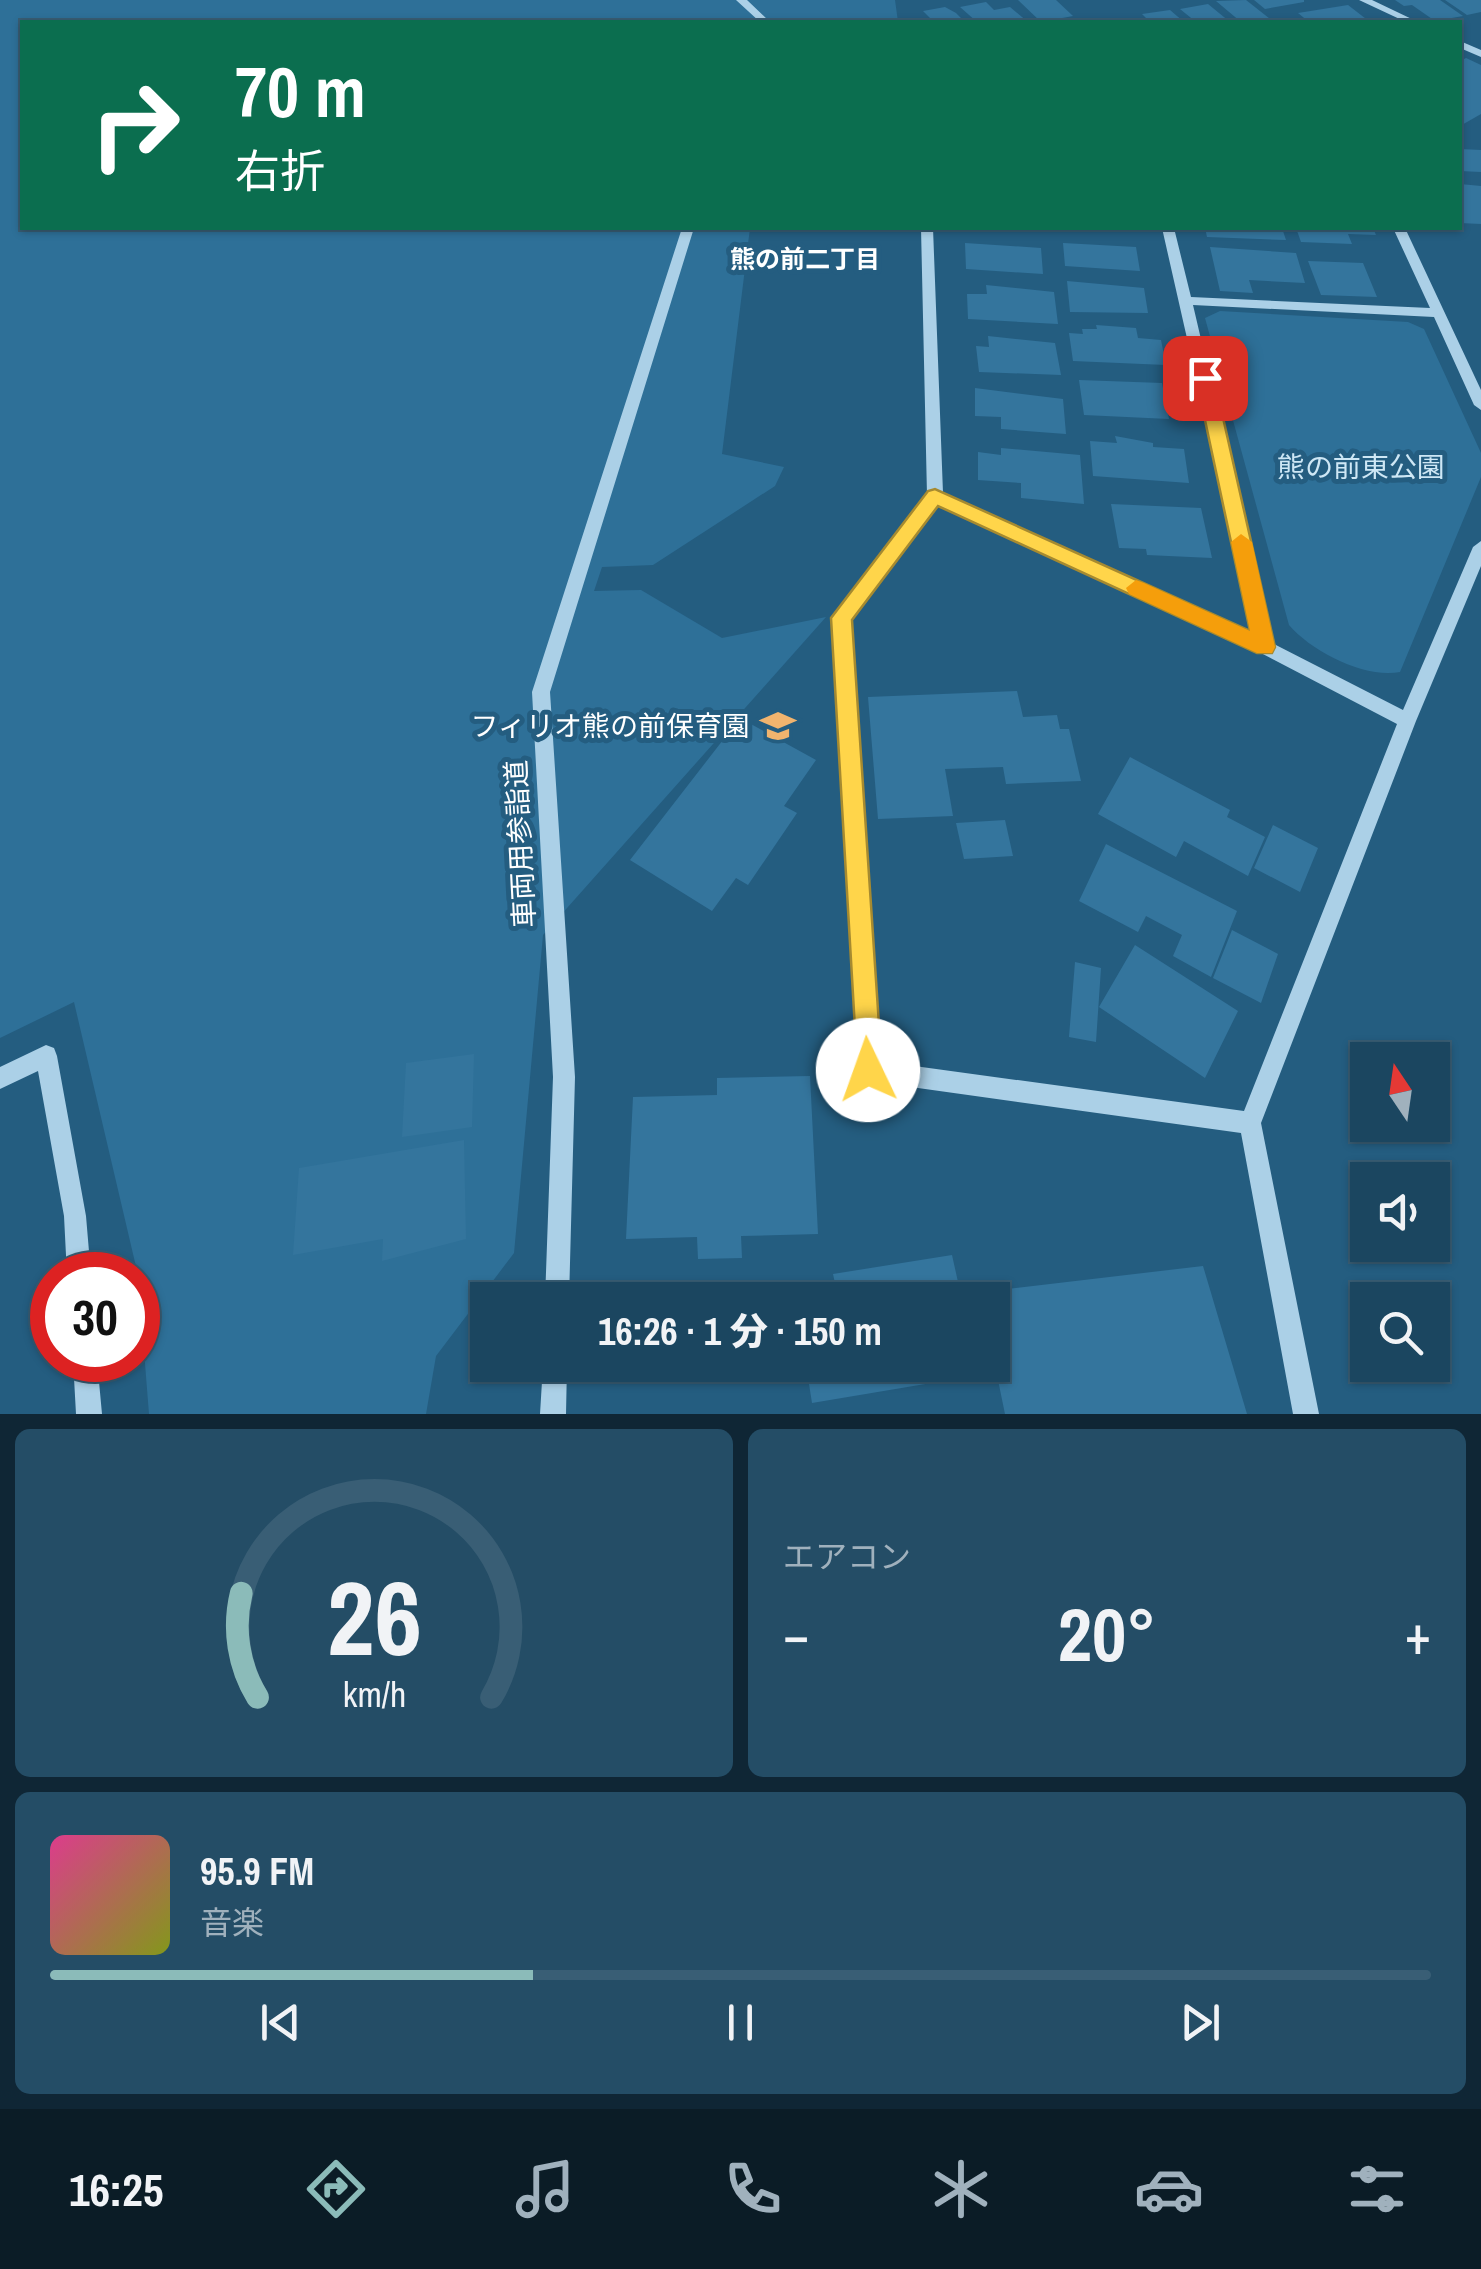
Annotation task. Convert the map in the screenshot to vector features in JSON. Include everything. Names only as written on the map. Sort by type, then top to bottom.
[{"type":"street","points":[[741,0],[764,20]]},
{"type":"street","points":[[1364,0],[1408,20]]},
{"type":"street","name":"車両用参詣道","points":[[558,1282],[564,1077],[540,692],[687,230]]},
{"type":"street","points":[[927,230],[935,496],[842,618],[868,1070],[1250,1123]]},
{"type":"street","points":[[1169,230],[1188,300],[1264,647]]},
{"type":"street","points":[[1400,230],[1481,406]]},
{"type":"street","points":[[1188,300],[1436,313]]},
{"type":"street","points":[[935,496],[1264,647],[1407,721]]},
{"type":"street","points":[[1306,1414],[1250,1123],[1407,721],[1481,548]]},
{"type":"street","points":[[0,1078],[46,1056],[75,1216],[77,1252]]},
{"type":"street","points":[[87,1382],[89,1414]]},
{"type":"street","points":[[553,1414],[554,1382]]},
{"type":"green space","points":[[0,0],[895,0],[898,20],[20,20],[20,230],[750,230],[722,454],[784,467],[775,486],[653,565],[602,567],[594,591],[641,590],[722,638],[826,617],[543,935],[514,1253],[492,1282],[470,1282],[470,1311],[436,1356],[426,1414],[149,1414],[146,1382],[160,1382],[160,1252],[133,1252],[74,1002],[0,1038]]},
{"type":"green space","name":"熊の前東公園","points":[[1220,311],[1408,322],[1424,329],[1481,453],[1481,477],[1400,672],[1372,671],[1340,661],[1311,645],[1289,625],[1205,318]]},
{"type":"building","points":[[1018,0],[1056,0],[1073,16],[1052,20],[1039,20]]},
{"type":"building","points":[[1246,0],[1271,20],[1239,20],[1216,1]]},
{"type":"building","points":[[1254,0],[1304,0],[1304,2],[1265,9]]},
{"type":"building","points":[[1395,0],[1440,0],[1463,16],[1434,20],[1412,5],[1404,6]]},
{"type":"building","points":[[1445,0],[1481,0],[1481,12],[1467,15]]},
{"type":"building","points":[[986,2],[994,10],[1010,7],[1026,20],[975,20],[960,7]]},
{"type":"building","points":[[1208,4],[1228,20],[1194,20],[1180,9]]},
{"type":"building","points":[[1348,5],[1367,20],[1307,20],[1298,13]]},
{"type":"building","points":[[945,7],[963,20],[932,20],[923,11]]},
{"type":"building","points":[[1170,10],[1182,20],[1148,20],[1142,14]]},
{"type":"building","points":[[1462,60],[1481,65],[1481,114],[1462,125]]},
{"type":"building","points":[[1462,149],[1481,150],[1481,172],[1462,171]]},
{"type":"building","points":[[1462,184],[1481,186],[1481,224],[1462,223]]},
{"type":"building","points":[[1205,230],[1283,230],[1286,240],[1207,237]]},
{"type":"building","points":[[1297,230],[1374,230],[1376,235],[1348,234],[1352,244],[1301,242]]},
{"type":"building","points":[[965,243],[1041,248],[1043,274],[966,269]]},
{"type":"building","points":[[1063,243],[1136,247],[1140,271],[1065,266]]},
{"type":"building","points":[[1210,247],[1296,253],[1305,283],[1249,280],[1253,293],[1220,291]]},
{"type":"building","points":[[1308,261],[1363,263],[1377,297],[1321,295]]},
{"type":"building","points":[[1067,281],[1144,288],[1148,313],[1070,312]]},
{"type":"building","points":[[986,285],[1054,292],[1058,324],[968,319],[967,294],[987,294]]},
{"type":"building","points":[[1096,325],[1136,328],[1138,338],[1161,340],[1166,365],[1073,361],[1069,333],[1083,334],[1082,329],[1097,329]]},
{"type":"building","points":[[988,336],[1055,343],[1061,375],[979,372],[976,346],[989,347]]},
{"type":"building","points":[[1079,380],[1162,383],[1169,419],[1084,415]]},
{"type":"building","points":[[975,388],[1063,399],[1066,434],[1001,429],[1001,417],[975,416]]},
{"type":"building","points":[[1115,436],[1153,443],[1153,447],[1184,449],[1189,483],[1093,476],[1090,441],[1117,443]]},
{"type":"building","points":[[1001,448],[1080,455],[1084,504],[1021,498],[1021,483],[978,480],[978,452],[1001,455]]},
{"type":"building","points":[[1111,504],[1201,508],[1212,558],[1147,555],[1146,549],[1119,548]]},
{"type":"building","points":[[1017,691],[1023,717],[1057,715],[1060,729],[1069,729],[1081,781],[1006,784],[1003,767],[945,769],[953,816],[878,819],[868,697]]},
{"type":"building","points":[[740,718],[816,760],[784,806],[797,813],[748,885],[736,878],[712,911],[630,860]]},
{"type":"building","points":[[1130,757],[1230,810],[1227,817],[1265,837],[1248,876],[1184,841],[1176,857],[1098,814]]},
{"type":"building","points":[[1005,820],[1013,856],[964,859],[956,823]]},
{"type":"building","points":[[1273,825],[1318,848],[1300,892],[1254,868]]},
{"type":"building","points":[[1106,844],[1237,911],[1211,977],[1173,956],[1182,935],[1146,916],[1138,932],[1079,901]]},
{"type":"building","points":[[1232,930],[1278,954],[1261,1003],[1213,978]]},
{"type":"building","points":[[1135,945],[1238,1011],[1205,1078],[1099,1007]]},
{"type":"building","points":[[1075,962],[1101,968],[1096,1042],[1069,1037]]},
{"type":"building","points":[[474,1054],[472,1127],[402,1137],[406,1063]]},
{"type":"building","points":[[810,1076],[818,1234],[741,1236],[742,1258],[698,1259],[697,1237],[626,1239],[633,1097],[717,1095],[717,1078]]},
{"type":"building","points":[[464,1140],[466,1239],[382,1261],[383,1239],[293,1255],[299,1168]]},
{"type":"building","points":[[952,1255],[958,1282],[835,1282],[833,1274]]},
{"type":"building","points":[[1203,1266],[1247,1414],[1005,1414],[998,1382],[1010,1382],[1010,1289]]},
{"type":"building","points":[[809,1382],[937,1382],[812,1403]]},
{"type":"slow traffic","points":[[1136,588],[1264,647],[1241,542]]},
{"type":"place","name":"フィリオ熊の前保育園","points":[[778,726]]},
{"type":"district","name":"熊の前二丁目","points":[[805,259]]},
{"type":"route","points":[[868,1070],[842,618],[935,496],[1264,647],[1205,378]]}]
